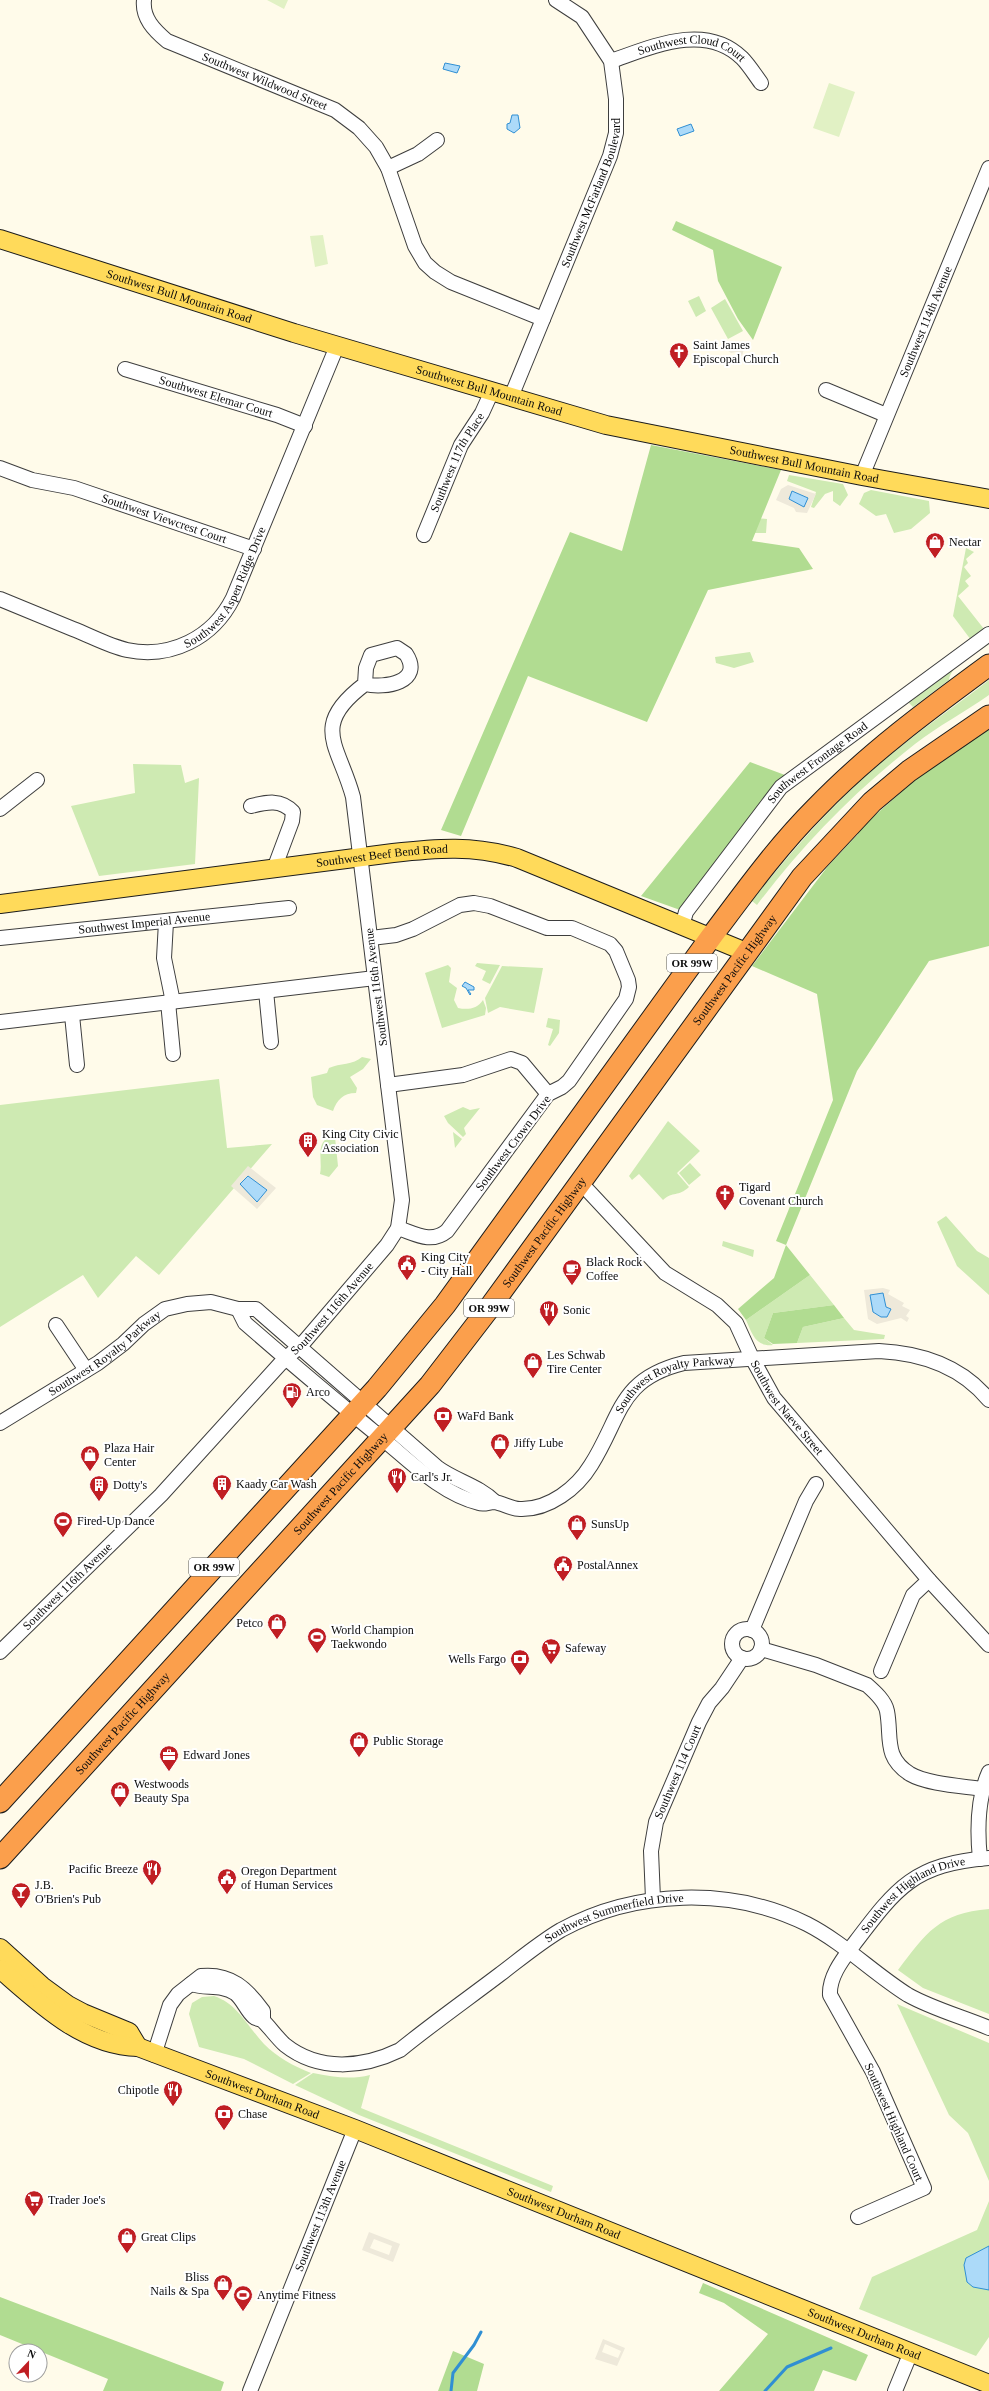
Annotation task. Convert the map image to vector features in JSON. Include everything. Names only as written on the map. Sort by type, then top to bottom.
[{"type":"highway","name":"OR 99W","points":[[0,1802],[359,1409],[444,1305],[754,880],[816,808],[889,741],[989,665]]},
{"type":"highway","name":"Southwest Pacific Highway","points":[[0,1858],[387,1434],[448,1362],[802,877],[857,817],[910,771],[989,716]]},
{"type":"main road","name":"Southwest Bull Mountain Road","points":[[0,239],[156,290],[337,346],[619,428],[862,476],[989,499]]},
{"type":"main road","name":"Southwest Beef Bend Road","points":[[0,904],[441,847],[469,848],[499,853],[746,952]]},
{"type":"main road","points":[[0,1948],[42,1986],[68,2005],[128,2032],[146,2051]]},
{"type":"main road","name":"Southwest Durham Road","points":[[0,1969],[56,2016],[78,2029],[120,2047],[146,2051],[355,2129],[989,2384]]},
{"type":"street","name":"Southwest Wildwood Street","points":[[144,0],[143,9],[152,27],[167,41],[332,108],[359,128],[376,147],[388,168],[414,246],[425,263],[435,272],[451,282],[543,319]]},
{"type":"street","name":"Southwest McFarland Boulevard","points":[[511,397],[611,151],[616,133],[611,61],[582,17],[556,0]]},
{"type":"street","name":"Southwest Cloud Court","points":[[611,61],[661,43],[686,39],[703,40],[723,45],[742,58],[761,83]]},
{"type":"street","points":[[388,168],[418,154],[437,140]]},
{"type":"street","name":"Southwest 114th Avenue","points":[[862,476],[989,168]]},
{"type":"street","name":"Southwest Aspen Ridge Drive","points":[[0,599],[116,646],[140,652],[166,651],[198,638],[223,616],[233,598],[337,346]]},
{"type":"street","name":"Southwest Elemar Court","points":[[125,369],[277,415],[305,426]]},
{"type":"street","points":[[826,390],[886,415]]},
{"type":"street","name":"Southwest 117th Place","points":[[424,535],[461,445],[482,413],[492,391]]},
{"type":"street","name":"Southwest Viewcrest Court","points":[[0,468],[32,480],[74,488],[254,549]]},
{"type":"street","name":"Southwest Frontage Road","points":[[682,926],[686,912],[698,894],[781,787],[989,634]]},
{"type":"street","name":"Southwest 116th Avenue","points":[[0,1652],[161,1495],[286,1358],[299,1346],[387,1246],[398,1228],[402,1200],[353,797],[334,750],[331,734],[334,718],[341,705],[365,684]]},
{"type":"street","points":[[0,809],[37,780]]},
{"type":"street","points":[[251,806],[267,802],[278,803],[286,805],[293,812],[292,822],[274,869]]},
{"type":"street","name":"Southwest Crown Drive","points":[[371,938],[396,935],[460,905],[474,903],[490,906],[552,930],[577,929],[610,944],[616,951],[628,980],[629,987],[626,999],[568,1082],[562,1087],[548,1094],[447,1231],[439,1238],[429,1238],[398,1228]]},
{"type":"street","name":"Southwest Imperial Avenue","points":[[0,938],[143,922],[166,922],[289,908]]},
{"type":"street","points":[[166,922],[164,958],[171,1002],[173,1054]]},
{"type":"street","points":[[0,1022],[72,1015],[375,978]]},
{"type":"street","points":[[266,991],[271,1042]]},
{"type":"street","points":[[72,1015],[77,1065]]},
{"type":"street","points":[[388,1085],[463,1075],[511,1059],[522,1063],[548,1094]]},
{"type":"street","name":"Southwest Naeve Street","points":[[580,1182],[665,1273],[726,1312],[736,1323],[752,1358],[774,1398],[929,1580],[989,1644]]},
{"type":"street","name":"Southwest Royalty Parkway","points":[[0,1422],[111,1354],[144,1324],[165,1310],[187,1304],[211,1302],[238,1309],[256,1309],[299,1346],[359,1409],[387,1434],[438,1468],[485,1492],[495,1502],[513,1508],[533,1508],[559,1497],[574,1486],[595,1460],[621,1404],[640,1383],[657,1372],[684,1363],[879,1351],[904,1352],[919,1355],[950,1367],[968,1379],[989,1400]]},
{"type":"street","name":"Southwest Royalty Parkway","points":[[238,1309],[245,1324],[286,1358],[359,1409]]},
{"type":"street","points":[[56,1325],[86,1370]]},
{"type":"street","points":[[752,1630],[806,1501],[816,1484]]},
{"type":"street","points":[[881,1671],[913,1595],[929,1580]]},
{"type":"street","points":[[752,1630],[761,1638],[761,1649],[754,1658],[742,1658],[734,1651],[733,1639],[741,1631],[752,1630]]},
{"type":"street","points":[[761,1649],[816,1665],[867,1685],[872,1689],[887,1710],[888,1742],[892,1755],[899,1765],[911,1775],[926,1780],[982,1789]]},
{"type":"street","name":"Southwest 114 Court","points":[[652,1899],[651,1851],[656,1822],[699,1722],[709,1703],[722,1688],[742,1658]]},
{"type":"street","points":[[985,1859],[978,1823],[982,1789],[989,1772]]},
{"type":"street","name":"Southwest Highland Drive","points":[[849,1951],[881,1907],[906,1884],[934,1868],[985,1859]]},
{"type":"street","name":"Southwest Summerfield Drive","points":[[146,2051],[170,2005],[178,1994],[191,1984],[201,1988],[210,1986],[222,1988],[234,1993],[254,2018],[262,2020],[285,2045],[307,2057],[341,2065],[370,2062],[400,2050],[528,1953],[560,1931],[605,1911],[652,1899],[712,1898],[761,1907],[807,1924],[849,1951],[909,1995],[989,2028]]},
{"type":"street","name":"Southwest Highland Court","points":[[849,1951],[829,1985],[830,1995],[873,2072],[924,2188],[858,2217]]},
{"type":"street","name":"Southwest 113th Avenue","points":[[250,2391],[355,2129]]},
{"type":"street","points":[[895,2391],[911,2352]]},
{"type":"green space","points":[[267,0],[288,0],[284,9]]},
{"type":"green space","points":[[829,83],[855,92],[839,137],[813,128]]},
{"type":"green space","points":[[676,221],[782,267],[753,340],[738,319],[718,281],[713,250],[672,230]]},
{"type":"green space","points":[[323,235],[328,264],[315,267],[310,236]]},
{"type":"green space","points":[[699,296],[706,311],[696,317],[688,301]]},
{"type":"green space","points":[[725,299],[743,331],[728,339],[711,308]]},
{"type":"green space","points":[[651,445],[781,470],[752,541],[799,548],[813,569],[708,590],[647,722],[528,676],[461,836],[441,830],[570,532],[622,551]]},
{"type":"green space","points":[[789,475],[843,484],[848,495],[840,506],[833,501],[833,491],[825,494],[814,508],[811,507],[816,492],[787,481]]},
{"type":"green space","points":[[871,490],[929,501],[930,513],[911,529],[894,533],[886,514],[876,516],[859,504],[864,493]]},
{"type":"green space","points":[[755,518],[767,519],[766,533],[754,533]]},
{"type":"green space","points":[[966,548],[974,552],[966,559],[968,563],[964,567],[971,576],[965,581],[969,586],[958,596],[984,629],[971,640],[953,616]]},
{"type":"green space","points":[[989,641],[989,644],[959,664],[954,669],[949,680],[913,707],[905,699]]},
{"type":"green space","points":[[750,652],[754,662],[734,668],[716,663],[715,657]]},
{"type":"green space","points":[[989,680],[989,695],[924,737],[871,780],[811,840],[757,905],[752,901],[802,841],[857,784],[905,743]]},
{"type":"green space","points":[[989,727],[989,946],[929,961],[857,1071],[786,1245],[776,1241],[833,1100],[817,994],[752,966],[828,866],[858,834],[856,832],[915,780]]},
{"type":"green space","points":[[750,762],[785,775],[683,911],[641,896]]},
{"type":"green space","points":[[133,764],[181,765],[185,783],[199,778],[195,864],[99,876],[71,806],[135,793]]},
{"type":"green space","points":[[477,963],[500,965],[490,984],[482,980],[486,971],[475,966]]},
{"type":"green space","points":[[448,965],[451,968],[449,982],[457,988],[454,1000],[458,1008],[472,1008],[481,1003],[483,1000],[486,1008],[485,1015],[442,1028],[425,973]]},
{"type":"green space","points":[[502,966],[543,968],[534,1013],[500,1007],[488,1013],[485,998]]},
{"type":"green space","points":[[548,1018],[560,1020],[559,1033],[550,1046],[548,1045],[553,1029],[546,1027]]},
{"type":"green space","points":[[362,1057],[371,1059],[363,1069],[350,1077],[357,1088],[356,1093],[347,1094],[341,1098],[333,1111],[317,1105],[313,1097],[311,1077],[327,1073],[329,1068],[351,1063]]},
{"type":"green space","points":[[219,1079],[227,1148],[272,1144],[159,1275],[136,1256],[98,1298],[83,1275],[0,1327],[0,1105]]},
{"type":"green space","points":[[463,1107],[470,1110],[480,1108],[464,1128],[466,1134],[463,1137],[448,1123],[444,1116]]},
{"type":"green space","points":[[668,1121],[700,1151],[677,1173],[689,1187],[682,1192],[667,1197],[663,1200],[639,1174],[632,1180],[629,1176]]},
{"type":"green space","points":[[453,1132],[462,1139],[455,1148]]},
{"type":"green space","points":[[329,1137],[335,1137],[338,1166],[329,1177],[320,1174],[320,1154],[322,1144]]},
{"type":"green space","points":[[690,1163],[701,1175],[689,1185],[679,1173]]},
{"type":"green space","points":[[946,1216],[977,1251],[989,1258],[989,1295],[957,1266],[937,1222]]},
{"type":"green space","points":[[723,1241],[754,1250],[753,1257],[722,1246]]},
{"type":"green space","points":[[786,1245],[810,1275],[746,1320],[738,1309],[774,1278]]},
{"type":"green space","points":[[810,1275],[834,1305],[773,1313],[764,1338],[773,1345],[762,1344],[759,1342],[753,1335],[746,1320]]},
{"type":"green space","points":[[834,1305],[844,1318],[803,1327],[797,1343],[773,1344],[764,1338],[773,1313]]},
{"type":"green space","points":[[844,1318],[854,1330],[885,1335],[884,1339],[797,1343],[803,1327]]},
{"type":"green space","points":[[989,1909],[989,2014],[923,1988],[898,1970],[917,1945],[935,1927],[958,1915],[972,1911]]},
{"type":"green space","points":[[214,1996],[230,2004],[242,2016],[264,2044],[274,2053],[311,2073],[293,2084],[244,2059],[199,2047],[189,2014],[192,2003],[202,1997]]},
{"type":"green space","points":[[897,2004],[989,2043],[989,2181],[968,2133],[949,2115]]},
{"type":"green space","points":[[313,2073],[342,2077],[363,2077],[370,2075],[361,2108],[553,2186],[551,2192],[359,2115],[295,2085]]},
{"type":"green space","points":[[989,2201],[989,2337],[976,2356],[859,2309],[872,2277],[977,2230]]},
{"type":"green space","points":[[703,2283],[868,2355],[856,2381],[823,2370],[814,2391],[719,2391],[768,2334],[724,2303],[699,2293]]},
{"type":"green space","points":[[0,2297],[224,2382],[221,2391],[103,2391],[108,2379],[48,2355],[48,2343],[20,2343],[0,2335]]},
{"type":"green space","points":[[453,2351],[484,2364],[477,2391],[438,2391]]},
{"type":"shaded area","points":[[731,341],[735,342],[738,346],[745,346],[742,356],[736,352],[731,353],[727,350],[727,345]]},
{"type":"shaded area","points":[[788,485],[816,494],[807,513],[796,512],[794,508],[776,500],[781,489]]},
{"type":"shaded area","points":[[248,1166],[276,1188],[257,1209],[231,1186]]},
{"type":"shaded area","points":[[883,1288],[890,1290],[888,1294],[904,1303],[902,1306],[910,1310],[906,1316],[909,1318],[907,1322],[901,1318],[877,1324],[868,1319],[864,1290]]},
{"type":"shaded area","points":[[369,2232],[400,2244],[393,2262],[362,2250]],"holes":[[[374,2239],[392,2246],[389,2255],[370,2248]]]},
{"type":"shaded area","points":[[603,2339],[625,2348],[617,2366],[595,2359]],"holes":[[[605,2344],[621,2351],[618,2358],[602,2352]]]},
{"type":"water","points":[[445,63],[460,66],[457,73],[443,69]]},
{"type":"water","points":[[512,115],[518,115],[520,128],[514,133],[507,129],[507,124],[510,123]]},
{"type":"water","points":[[691,124],[694,131],[680,136],[677,129]]},
{"type":"water","points":[[792,491],[808,498],[804,507],[789,499]]},
{"type":"water","points":[[465,982],[474,987],[474,990],[468,990],[471,994],[470,995],[466,988],[462,986]]},
{"type":"water","points":[[248,1176],[267,1190],[257,1202],[240,1184]]},
{"type":"water","points":[[883,1293],[886,1307],[891,1309],[887,1317],[881,1317],[873,1312],[870,1295]]},
{"type":"water","points":[[989,2246],[989,2290],[973,2287],[967,2282],[964,2265],[966,2258]]},
{"type":"waterway","points":[[451,2391],[453,2373],[474,2345],[481,2332]]},
{"type":"waterway","points":[[765,2391],[787,2367],[831,2348]]},
{"type":"place","name":"Saint James Episcopal Church","points":[[679,369]]},
{"type":"place","name":"Nectar","points":[[935,559]]},
{"type":"place","name":"King City Civic Association","points":[[308,1158]]},
{"type":"place","name":"Tigard Covenant Church","points":[[725,1211]]},
{"type":"place","name":"King City - City Hall","points":[[407,1281]]},
{"type":"place","name":"Black Rock Coffee","points":[[572,1286]]},
{"type":"place","name":"Sonic","points":[[549,1327]]},
{"type":"place","name":"Les Schwab Tire Center","points":[[533,1379]]},
{"type":"place","name":"Arco","points":[[292,1409]]},
{"type":"place","name":"WaFd Bank","points":[[443,1433]]},
{"type":"place","name":"Jiffy Lube","points":[[500,1460]]},
{"type":"place","name":"Plaza Hair Center","points":[[90,1472]]},
{"type":"place","name":"Carl's Jr.","points":[[397,1494]]},
{"type":"place","name":"Kaady Car Wash","points":[[222,1501]]},
{"type":"place","name":"Dotty's","points":[[99,1502]]},
{"type":"place","name":"Fired-Up Dance","points":[[63,1538]]},
{"type":"place","name":"SunsUp","points":[[577,1541]]},
{"type":"place","name":"PostalAnnex","points":[[563,1582]]},
{"type":"place","name":"Petco","points":[[277,1640]]},
{"type":"place","name":"World Champion Taekwondo","points":[[317,1654]]},
{"type":"place","name":"Safeway","points":[[551,1665]]},
{"type":"place","name":"Wells Fargo","points":[[520,1676]]},
{"type":"place","name":"Public Storage","points":[[359,1758]]},
{"type":"place","name":"Edward Jones","points":[[169,1772]]},
{"type":"place","name":"Westwoods Beauty Spa","points":[[120,1808]]},
{"type":"place","name":"Pacific Breeze","points":[[152,1886]]},
{"type":"place","name":"Oregon Department of Human Services","points":[[227,1895]]},
{"type":"place","name":"J.B. O'Brien's Pub","points":[[21,1909]]},
{"type":"place","name":"Chipotle","points":[[173,2107]]},
{"type":"place","name":"Chase","points":[[224,2131]]},
{"type":"place","name":"Trader Joe's","points":[[34,2217]]},
{"type":"place","name":"Great Clips","points":[[127,2254]]},
{"type":"place","name":"Bliss Nails & Spa","points":[[223,2301]]},
{"type":"place","name":"Anytime Fitness","points":[[243,2312]]}]
